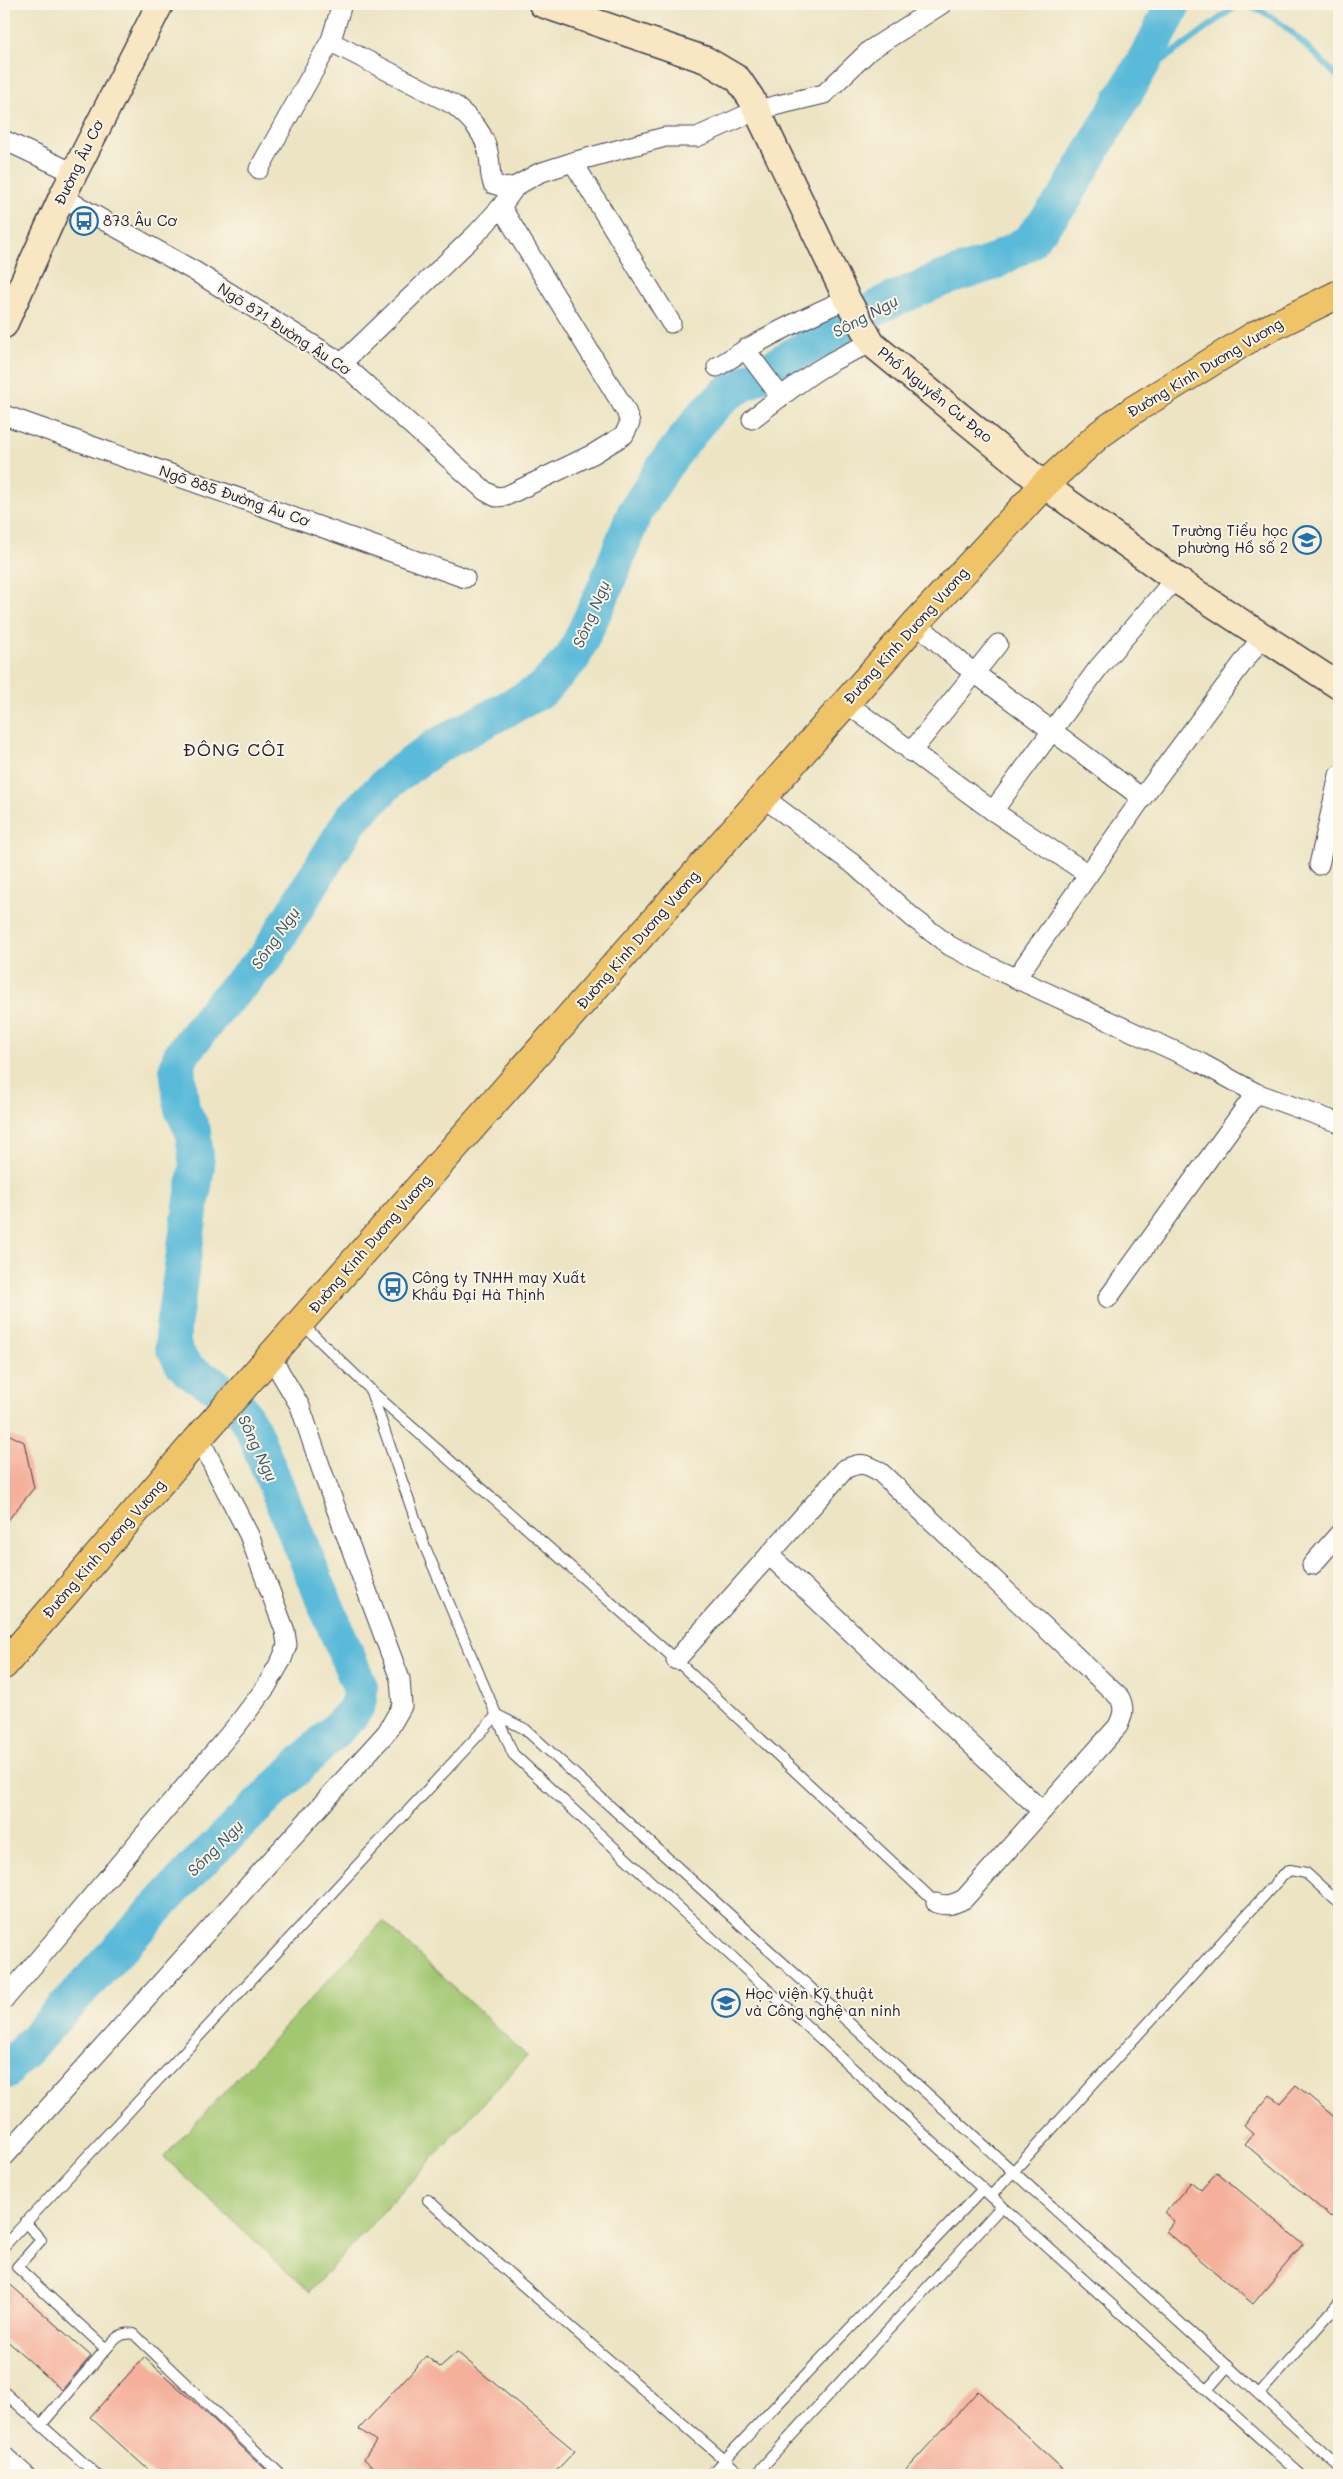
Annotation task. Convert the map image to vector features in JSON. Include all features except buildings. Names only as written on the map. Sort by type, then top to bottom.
[{"type":"highway","name":"Đường Kinh Dương Vương","points":[[4,1665],[201,1436],[916,623],[1044,485],[1100,434],[1134,409],[1257,334],[1339,294]]},
{"type":"street","name":"Đường Âu Cơ","points":[[4,325],[62,197],[160,4]]},
{"type":"street","points":[[259,169],[331,40],[342,4]]},
{"type":"street","name":"Phố Nguyễn Cư Đạo","points":[[542,4],[706,60],[738,79],[756,110],[847,299],[872,344],[1044,485],[1175,579],[1339,686]]},
{"type":"street","points":[[331,40],[381,70],[454,105],[469,117],[478,127],[488,147],[489,173],[494,184],[506,188],[516,186],[539,173],[573,162],[665,137],[698,137],[756,110],[824,94],[870,50],[942,4]]},
{"type":"street","points":[[4,140],[74,173]]},
{"type":"street","points":[[573,162],[671,323]]},
{"type":"street","points":[[342,363],[478,233],[501,207],[516,186]]},
{"type":"street","name":"Ngõ 871 Đường Âu Cơ","points":[[62,197],[196,272],[342,363],[485,491],[496,497],[506,496],[593,454],[624,435],[630,423],[501,207]]},
{"type":"street","points":[[718,368],[794,322],[847,299]]},
{"type":"street","points":[[752,419],[822,367],[848,351],[872,344]]},
{"type":"street","points":[[746,350],[781,396]]},
{"type":"street","name":"Ngõ 885 Đường Âu Cơ","points":[[4,415],[465,578]]},
{"type":"street","points":[[993,810],[1099,667],[1175,579]]},
{"type":"street","points":[[916,623],[975,673],[1142,798]]},
{"type":"street","points":[[1016,978],[1142,798],[1262,637]]},
{"type":"street","points":[[911,752],[998,644]]},
{"type":"street","points":[[846,703],[993,810],[1088,874]]},
{"type":"street","points":[[1319,865],[1339,775]]},
{"type":"street","points":[[764,798],[854,864],[912,917],[950,946],[1201,1063],[1256,1094],[1339,1123]]},
{"type":"street","points":[[1108,1298],[1256,1094]]},
{"type":"street","points":[[4,2157],[387,1732],[402,1706],[400,1679],[322,1471],[300,1406],[266,1362]]},
{"type":"street","points":[[4,2000],[238,1724],[266,1687],[282,1659],[287,1645],[285,1631],[277,1607],[248,1535],[201,1436]]},
{"type":"street","points":[[676,1660],[845,1469],[857,1463],[870,1465],[880,1472],[1113,1691],[1120,1698],[1124,1706],[1123,1716],[1118,1726],[964,1899],[944,1906],[936,1903]]},
{"type":"street","points":[[1312,1565],[1339,1534]]},
{"type":"street","points":[[769,1555],[1042,1811]]},
{"type":"street","points":[[4,2456],[25,2475]]},
{"type":"lane","points":[[301,1322],[370,1389],[676,1660],[936,1903]]},
{"type":"lane","points":[[370,1389],[425,1547],[513,1754],[987,2193],[1300,2475]]},
{"type":"lane","points":[[497,1715],[525,1729],[1339,2467]]},
{"type":"lane","points":[[4,2246],[24,2222],[497,1715]]},
{"type":"lane","points":[[710,2475],[987,2193],[1013,2173],[1283,1875],[1290,1870],[1306,1873],[1339,1903]]},
{"type":"lane","points":[[428,2200],[520,2283],[742,2475]]},
{"type":"lane","points":[[755,2475],[1002,2206]]},
{"type":"lane","points":[[24,2222],[41,2240],[17,2267],[106,2349]]},
{"type":"lane","points":[[1259,2394],[1339,2304]]},
{"type":"lane","points":[[41,2425],[120,2335],[134,2334],[281,2475]]},
{"type":"lane","points":[[1207,2390],[1228,2366]]},
{"type":"lane","points":[[4,2392],[97,2475]]},
{"type":"green space","points":[[383,1921],[527,2056],[309,2292],[164,2157]]},
{"type":"waterway","name":"Sông Ngụ","points":[[4,2073],[193,1869],[350,1716],[357,1705],[359,1697],[360,1687],[252,1428],[238,1405],[216,1386],[189,1371],[173,1347],[173,1327],[197,1166],[193,1131],[182,1109],[177,1068],[181,1055],[216,1010],[266,957],[352,818],[395,776],[437,746],[542,690],[573,657],[605,588],[634,514],[665,465],[703,416],[726,394],[883,304],[939,280],[992,263],[1029,242],[1064,199],[1155,42],[1173,4]]},
{"type":"waterway","points":[[1131,84],[1239,4],[1267,14],[1280,23],[1306,45],[1339,78]]},
{"type":"place","name":"873 Âu Cơ","points":[[84,221]]},
{"type":"place","name":"Trường Tiểu học phường Hồ số 2","points":[[1307,540]]},
{"type":"place","name":"Công ty TNHH may Xuất Khẩu Đại Hà Thịnh","points":[[393,1287]]},
{"type":"place","name":"Học viện Kỹ thuật và Công nghệ an ninh","points":[[726,2003]]},
{"type":"district","name":"ĐÔNG CÔI","points":[[234,750]]}]
